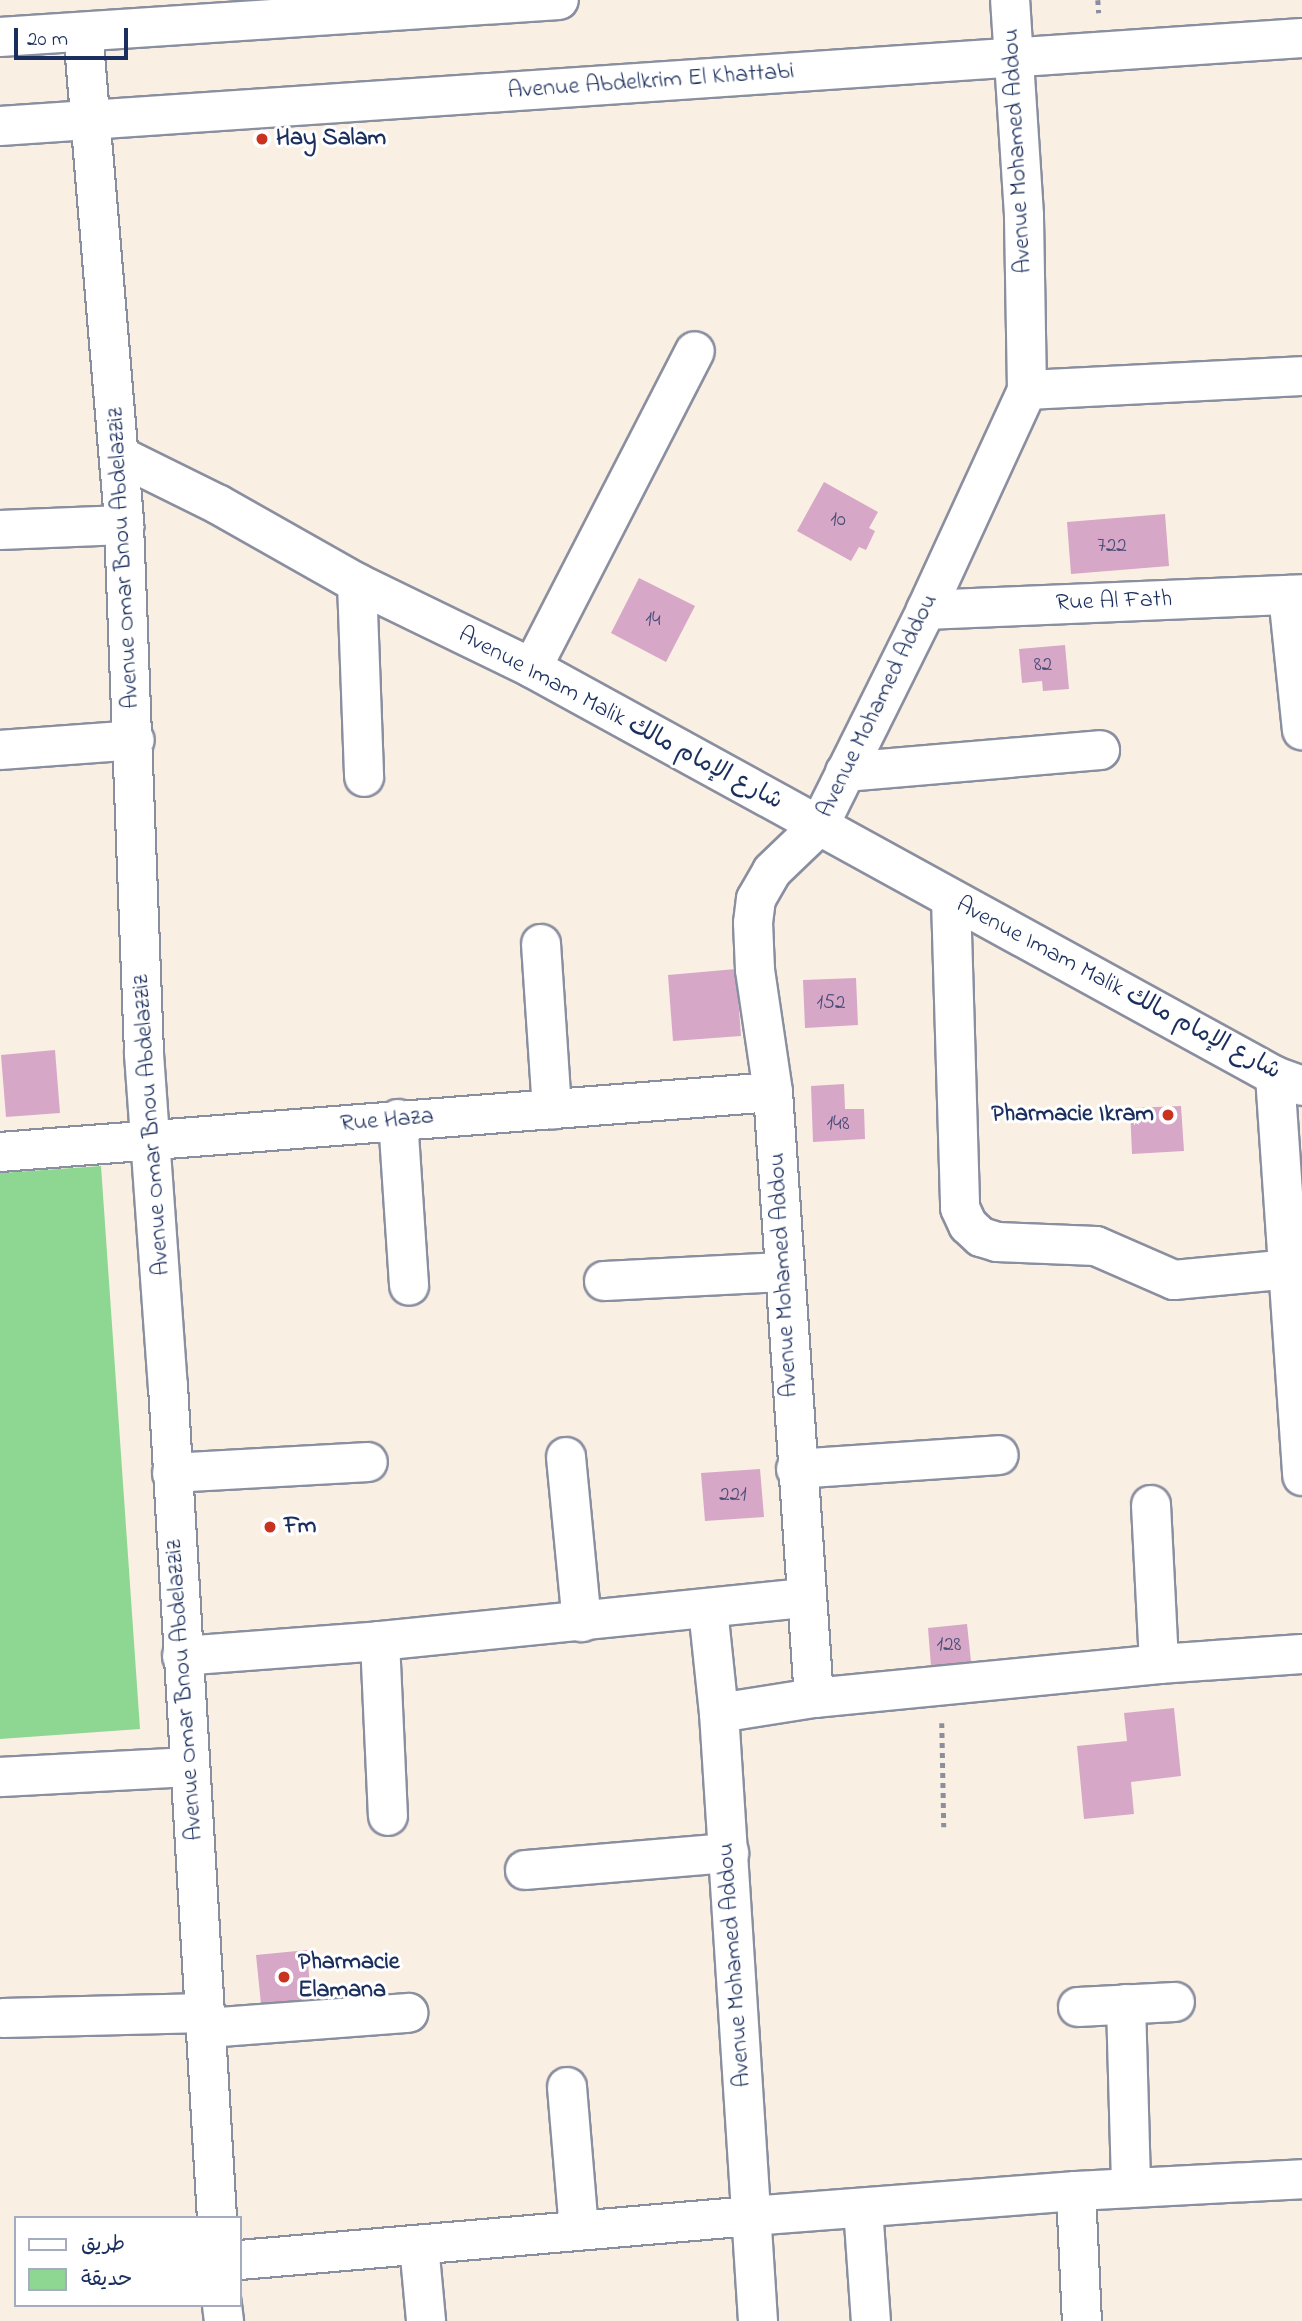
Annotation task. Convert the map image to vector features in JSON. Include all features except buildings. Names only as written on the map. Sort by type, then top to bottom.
[{"type":"street","points":[[0,37],[83,32],[282,8],[559,0]]},
{"type":"street","name":"Avenue Mohamed Addou","points":[[814,1698],[796,1469],[773,1092],[755,970],[753,923],[756,899],[772,871],[819,826],[926,610],[1027,390],[1024,215],[1010,0]]},
{"type":"street","name":"Avenue Omar Bnou Abdelazziz","points":[[83,32],[120,456],[135,740],[145,1054],[217,2216]]},
{"type":"street","name":"Avenue Abdelkrim El Khattabi","points":[[0,126],[1302,38]]},
{"type":"street","points":[[531,668],[695,351]]},
{"type":"street","points":[[1027,390],[1302,376]]},
{"type":"street","name":"Avenue Imam Malik شارع الإمام مالك","points":[[120,456],[219,505],[357,583],[531,668],[1289,1081]]},
{"type":"street","points":[[0,530],[124,525]]},
{"type":"street","points":[[357,583],[364,777]]},
{"type":"street","points":[[1295,594],[1302,730]]},
{"type":"street","name":"Rue Al Fath","points":[[926,610],[1295,594]]},
{"type":"street","points":[[0,750],[135,740]]},
{"type":"street","points":[[845,772],[1100,750]]},
{"type":"street","points":[[951,899],[960,1208],[968,1225],[981,1237],[997,1242],[1096,1246],[1174,1280],[1290,1269]]},
{"type":"street","points":[[541,944],[552,1110]]},
{"type":"street","points":[[1289,1081],[1290,1269],[1302,1476]]},
{"type":"street","name":"Rue Haza","points":[[0,1152],[152,1143],[398,1119],[773,1092]]},
{"type":"street","points":[[398,1119],[409,1286]]},
{"type":"street","points":[[604,1281],[783,1272]]},
{"type":"street","points":[[796,1469],[999,1455]]},
{"type":"street","points":[[566,1457],[582,1622]]},
{"type":"street","points":[[172,1473],[368,1462]]},
{"type":"street","points":[[1151,1505],[1159,1664]]},
{"type":"street","points":[[182,1656],[380,1642],[806,1598]]},
{"type":"street","name":"Avenue Mohamed Addou","points":[[708,1609],[729,1853],[758,2321]]},
{"type":"street","points":[[380,1642],[388,1816]]},
{"type":"street","points":[[719,1713],[814,1698],[1159,1664],[1302,1654]]},
{"type":"street","points":[[0,1777],[190,1767]]},
{"type":"street","points":[[525,1870],[729,1853]]},
{"type":"street","points":[[1078,2007],[1175,2002]]},
{"type":"street","points":[[1126,2004],[1131,2188]]},
{"type":"street","points":[[3,2018],[206,2021],[408,2013]]},
{"type":"street","points":[[567,2087],[579,2231]]},
{"type":"street","points":[[242,2260],[1076,2191],[1302,2179]]},
{"type":"street","points":[[1076,2191],[1082,2321]]},
{"type":"street","points":[[863,2208],[871,2321]]},
{"type":"street","points":[[419,2245],[426,2321]]},
{"type":"path","points":[[941,1686],[944,1827]]},
{"type":"green space","points":[[101,1166],[140,1729],[0,1739],[0,1173]]},
{"type":"place","name":"Hay Salam","points":[[262,139]]},
{"type":"place","name":"Pharmacie Ikram","points":[[1168,1115]]},
{"type":"place","name":"Fm","points":[[270,1527]]},
{"type":"place","name":"Pharmacie Elamana","points":[[284,1977]]}]
